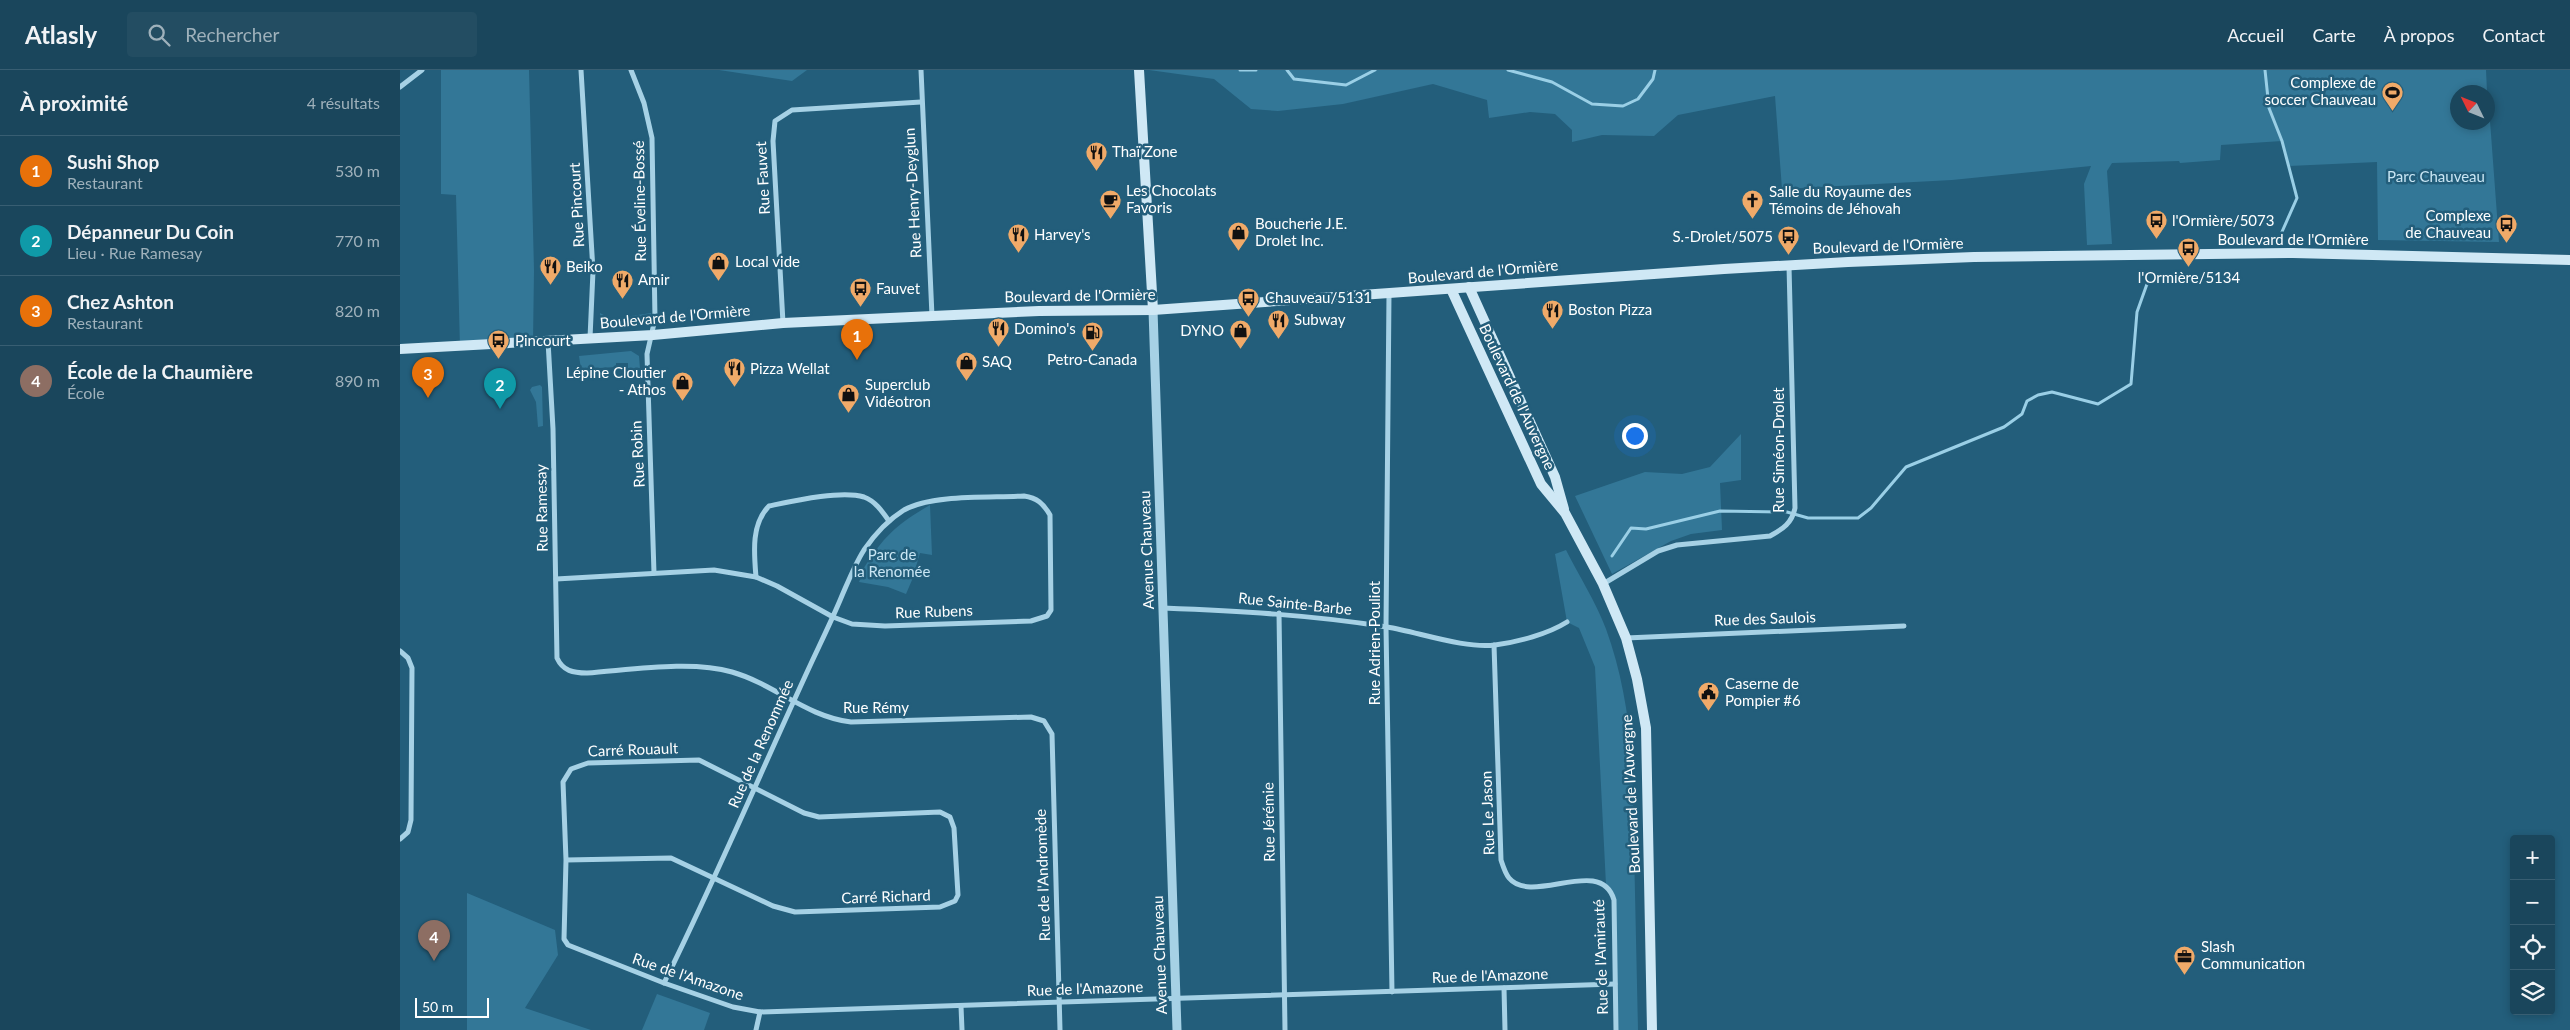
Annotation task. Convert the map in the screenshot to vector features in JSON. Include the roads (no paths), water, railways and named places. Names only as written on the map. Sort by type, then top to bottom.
[{"type":"main road","name":"Avenue Chauveau","points":[[1139,70],[1153,310]]},
{"type":"main road","name":"Boulevard de l'Ormière","points":[[400,349],[653,335],[784,323],[932,316],[1153,310],[1788,265],[1974,258],[2293,253],[2570,260]]},
{"type":"main road","name":"Boulevard de l'Auvergne","points":[[1469,287],[1556,477],[1565,512],[1602,584],[1626,638],[1637,679],[1646,728],[1652,1030]]},
{"type":"main road","name":"Boulevard de l'Auvergne","points":[[1451,289],[1540,484],[1565,512]]},
{"type":"street","points":[[410,70],[415,76]]},
{"type":"street","points":[[400,87],[422,70]]},
{"type":"street","name":"Rue Pincourt","points":[[581,70],[593,271],[590,339]]},
{"type":"street","name":"Rue Éveline-Bossé","points":[[631,70],[644,103],[652,138],[656,319],[653,335]]},
{"type":"street","name":"Rue Henry-Deyglun","points":[[921,70],[932,316]]},
{"type":"street","name":"Rue Fauvet","points":[[784,323],[773,141],[775,121],[792,110],[921,102]]},
{"type":"street","name":"Rue Siméon-Drolet","points":[[1602,584],[1658,551],[1677,544],[1770,536],[1780,531],[1793,519],[1795,508],[1788,265]]},
{"type":"street","name":"Rue Adrien-Pouliot","points":[[1389,294],[1386,627],[1392,992]]},
{"type":"street","name":"Avenue Chauveau","points":[[1153,310],[1177,1030]]},
{"type":"street","name":"Rue Robin","points":[[653,335],[647,363],[654,573]]},
{"type":"street","name":"Rue Ramesay","points":[[548,342],[553,429],[558,658],[561,666],[568,670]]},
{"type":"street","points":[[756,577],[754,551],[758,522],[769,506],[839,496],[862,496],[872,502],[889,521]]},
{"type":"street","name":"Rue Rubens","points":[[556,579],[714,570],[756,577],[777,586],[833,617],[852,624],[885,626],[1031,621],[1047,616],[1051,610],[1050,515],[1042,503],[1035,498],[942,500],[906,509],[889,521]]},
{"type":"street","name":"Rue de la Renommée","points":[[664,983],[863,552],[889,521]]},
{"type":"street","name":"Rue Sainte-Barbe","points":[[1163,608],[1279,613],[1386,627],[1459,642],[1494,645],[1532,636],[1567,622]]},
{"type":"street","name":"Rue Jérémie","points":[[1279,613],[1284,1030]]},
{"type":"street","name":"Rue des Saulois","points":[[1626,638],[1904,626]]},
{"type":"street","name":"Rue Le Jason","points":[[1494,645],[1501,860],[1504,868],[1509,878],[1516,884],[1527,886],[1590,881],[1606,886]]},
{"type":"street","points":[[400,650],[408,658],[412,668],[411,820],[408,832],[400,838]]},
{"type":"street","name":"Rue Rémy","points":[[568,670],[586,673],[704,666],[732,672],[834,720],[852,722],[1032,717],[1044,722]]},
{"type":"street","name":"Rue de l'Andromède","points":[[1044,722],[1052,734],[1060,1030]]},
{"type":"street","name":"Carré Rouault","points":[[568,945],[564,939],[566,860],[564,782],[571,769],[578,765],[699,760],[754,788]]},
{"type":"street","name":"Carré Richard","points":[[714,878],[773,906],[795,912],[940,907],[955,901],[958,895],[954,828],[950,817],[946,814],[940,812],[819,817],[804,813],[754,788]]},
{"type":"street","points":[[566,860],[671,858],[714,878]]},
{"type":"street","name":"Rue de l'Amirauté","points":[[1606,886],[1614,900],[1616,1030]]},
{"type":"street","name":"Rue de l'Amazone","points":[[568,945],[664,983],[733,1007],[760,1012],[1615,984]]},
{"type":"street","points":[[1504,988],[1505,1030]]},
{"type":"street","points":[[962,1006],[962,1030]]},
{"type":"street","points":[[756,1030],[760,1012]]},
{"type":"waterway","points":[[1240,70],[1256,70]]},
{"type":"waterway","points":[[1287,70],[1294,79],[1346,85],[1375,70]]},
{"type":"waterway","points":[[1508,70],[1552,82],[1592,104],[1623,106],[1638,99],[1653,79],[1655,70]]},
{"type":"waterway","points":[[2265,70],[2269,108],[2282,141],[2297,198],[2281,234]]},
{"type":"waterway","points":[[1612,556],[1631,528],[1646,529],[1720,511],[1787,512],[1808,518],[1858,518],[1871,508],[1906,467],[2004,427],[2022,414],[2027,401],[2038,395],[2052,392],[2098,404],[2131,384],[2137,312],[2147,284],[2172,277]]},
{"type":"place","name":"Complexe de soccer Chauveau","points":[[2392,111]]},
{"type":"place","name":"Thaï Zone","points":[[1096,171]]},
{"type":"place","name":"Les Chocolats Favoris","points":[[1110,219]]},
{"type":"place","name":"Salle du Royaume des Témoins de Jéhovah","points":[[1753,220]]},
{"type":"place","name":"l'Ormière/5073","points":[[2156,240]]},
{"type":"place","name":"Complexe de Chauveau","points":[[2507,244]]},
{"type":"place","name":"Boucherie J.E. Drolet Inc.","points":[[1239,252]]},
{"type":"place","name":"Harvey's","points":[[1018,254]]},
{"type":"place","name":"S.-Drolet/5075","points":[[1789,256]]},
{"type":"place","name":"l'Ormière/5134","points":[[2189,268]]},
{"type":"place","name":"Local vide","points":[[719,281]]},
{"type":"place","name":"Beiko","points":[[550,286]]},
{"type":"place","name":"Amir","points":[[622,299]]},
{"type":"place","name":"Fauvet","points":[[860,308]]},
{"type":"place","name":"Chauveau/5131","points":[[1249,317]]},
{"type":"place","name":"Boston Pizza","points":[[1552,329]]},
{"type":"place","name":"Subway","points":[[1278,339]]},
{"type":"place","name":"Domino's","points":[[998,348]]},
{"type":"place","name":"DYNO","points":[[1240,350]]},
{"type":"place","name":"Petro-Canada","points":[[1092,351]]},
{"type":"place","name":"Pincourt","points":[[499,360]]},
{"type":"place","name":"Sushi Shop","points":[[857,360]]},
{"type":"place","name":"SAQ","points":[[966,381]]},
{"type":"place","name":"Pizza Wellat","points":[[734,388]]},
{"type":"place","name":"Chez Ashton","points":[[428,398]]},
{"type":"place","name":"Lépine Cloutier - Athos","points":[[682,401]]},
{"type":"place","name":"Dépanneur Du Coin","points":[[500,409]]},
{"type":"place","name":"Superclub Vidéotron","points":[[849,413]]},
{"type":"place","name":"Caserne de Pompier #6","points":[[1709,712]]},
{"type":"place","name":"École de la Chaumière","points":[[434,961]]},
{"type":"place","name":"Slash Communication","points":[[2185,975]]},
{"type":"park label","name":"Parc Chauveau","points":[[2436,177]]},
{"type":"park label","name":"Parc de la Renomée","points":[[892,564]]}]
